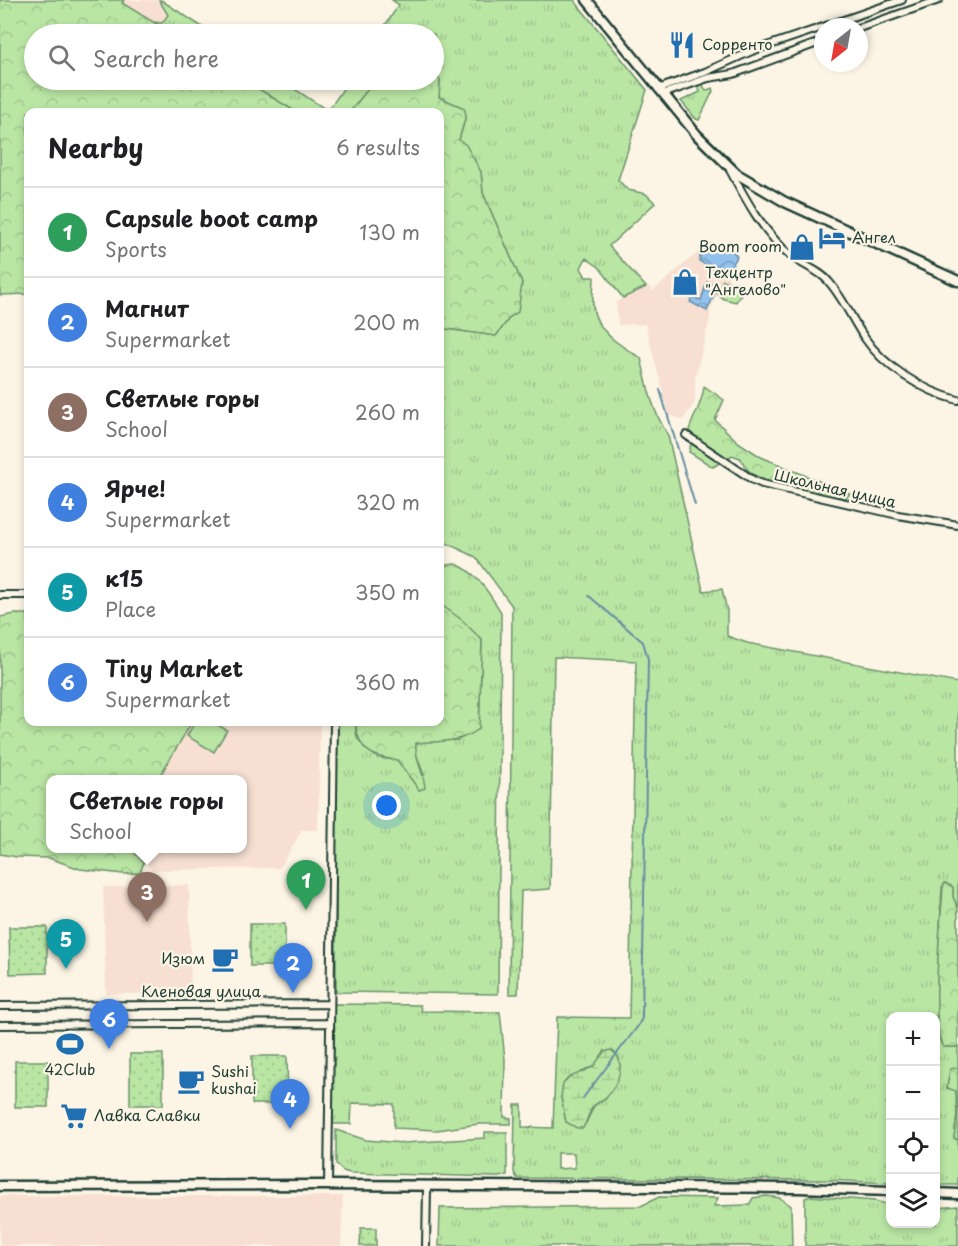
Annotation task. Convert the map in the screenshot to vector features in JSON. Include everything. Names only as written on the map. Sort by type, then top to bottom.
[{"type":"street","points":[[587,0],[660,92],[728,167],[785,202],[958,281]]},
{"type":"street","points":[[849,18],[902,0]]},
{"type":"street","points":[[868,25],[939,0]]},
{"type":"street","points":[[660,92],[744,54],[814,30]]},
{"type":"street","points":[[660,92],[708,78],[733,74],[814,43]]},
{"type":"street","points":[[728,167],[756,217],[786,252],[829,281],[865,339],[877,353],[906,376],[938,393],[958,400]]},
{"type":"street","name":"Школьная улица","points":[[686,435],[762,484],[898,515],[958,525]]},
{"type":"street","points":[[0,595],[24,595]]},
{"type":"street","points":[[328,1185],[334,726]]},
{"type":"street","name":"Кленовая улица","points":[[0,1006],[330,1004]]},
{"type":"street","name":"Кленовая улица","points":[[0,1025],[329,1023]]},
{"type":"street","points":[[0,1186],[328,1185],[799,1188],[886,1191]]},
{"type":"street","points":[[426,1246],[427,1187]]},
{"type":"street","points":[[940,1193],[958,1194]]},
{"type":"shaded area","points":[[124,0],[159,0],[168,15],[162,23],[152,22],[122,3]]},
{"type":"shaded area","points":[[704,247],[701,251],[709,267],[727,274],[729,281],[723,280],[710,311],[695,379],[695,402],[683,420],[669,415],[645,324],[618,325],[616,302],[646,287],[651,287],[653,291]]},
{"type":"shaded area","points":[[191,726],[320,726],[318,830],[302,830],[280,868],[152,870],[137,853],[247,853],[247,775],[161,775]]},
{"type":"shaded area","points":[[189,885],[191,993],[106,994],[103,887]]},
{"type":"shaded area","points":[[0,1196],[343,1196],[341,1246],[0,1246]]},
{"type":"green space","points":[[0,0],[124,0],[122,3],[157,24],[24,24],[24,90],[260,90],[290,108],[24,108],[24,294],[0,295]]},
{"type":"green space","points":[[159,0],[198,24],[156,24],[152,22],[162,23],[168,15]]},
{"type":"green space","points":[[392,0],[574,0],[647,90],[618,180],[628,190],[646,194],[655,203],[609,246],[646,287],[623,298],[599,267],[586,258],[581,268],[586,277],[594,277],[593,306],[604,331],[641,358],[654,407],[668,435],[703,591],[722,589],[727,611],[727,636],[747,643],[958,683],[958,908],[953,897],[953,888],[945,883],[942,887],[937,986],[938,1012],[886,1012],[886,1183],[823,1180],[517,1178],[514,1172],[515,1105],[522,1105],[522,1127],[553,1128],[557,1017],[629,1018],[636,661],[554,657],[550,889],[521,891],[518,994],[509,994],[512,606],[476,557],[444,542],[444,329],[496,336],[510,317],[522,283],[483,193],[481,172],[459,140],[466,116],[464,108],[439,97],[439,90],[444,90],[444,24],[386,24],[399,5]],"holes":[[[604,1052],[607,1097],[595,1104],[586,1123],[566,1122],[561,1097],[586,1069],[598,1062]],[[557,1153],[574,1153],[575,1168],[557,1169]]]},
{"type":"green space","points":[[703,85],[706,91],[712,88],[713,91],[699,120],[681,101],[700,92],[698,86]]},
{"type":"green space","points":[[260,90],[296,90],[323,108],[290,108]]},
{"type":"green space","points":[[342,90],[367,90],[353,108],[330,108]]},
{"type":"green space","points":[[367,90],[439,90],[439,97],[464,108],[466,115],[459,140],[466,145],[481,172],[483,193],[522,283],[518,312],[510,317],[496,336],[444,329],[444,108],[353,108]]},
{"type":"green space","points":[[723,280],[745,288],[736,302],[724,299],[717,293]]},
{"type":"green space","points":[[704,386],[724,400],[715,420],[738,442],[761,457],[850,494],[846,498],[779,485],[755,475],[747,469],[740,458],[732,455],[713,467],[689,452],[693,436],[689,430]]},
{"type":"green space","points":[[455,564],[470,572],[501,612],[498,994],[336,992],[336,726],[356,726],[357,738],[378,758],[397,760],[424,775],[415,751],[416,742],[458,740],[479,729],[482,640],[444,607],[444,565]]},
{"type":"green space","points":[[444,607],[462,620],[482,640],[479,729],[457,739],[416,743],[416,755],[425,788],[419,790],[397,760],[379,757],[367,750],[356,726],[444,726]]},
{"type":"green space","points":[[24,614],[24,726],[190,726],[160,775],[46,775],[46,853],[134,853],[144,862],[140,873],[123,874],[80,869],[49,858],[0,854],[0,617]]},
{"type":"green space","points":[[193,726],[220,726],[227,730],[214,752],[187,736]]},
{"type":"green space","points":[[945,883],[953,887],[953,897],[958,908],[958,1047],[943,1047],[940,1038],[940,1012],[937,1012]]},
{"type":"green space","points":[[250,924],[285,924],[285,966],[250,966]]},
{"type":"green space","points":[[9,927],[47,927],[47,973],[10,974]]},
{"type":"green space","points":[[334,1004],[420,1005],[421,1011],[500,1012],[505,1060],[504,1117],[511,1118],[511,1124],[479,1124],[437,1130],[394,1128],[394,1104],[352,1103],[351,1124],[333,1124]]},
{"type":"green space","points":[[940,1041],[943,1047],[958,1047],[958,1068],[950,1069],[947,1088],[956,1090],[957,1115],[954,1138],[958,1140],[958,1185],[940,1185]]},
{"type":"green space","points":[[611,1050],[619,1060],[618,1078],[608,1095],[591,1109],[583,1128],[577,1128],[566,1122],[561,1097],[563,1084],[568,1078],[593,1067],[604,1052]]},
{"type":"green space","points":[[130,1054],[163,1054],[163,1105],[130,1105]]},
{"type":"green space","points":[[252,1056],[287,1056],[288,1104],[252,1104]]},
{"type":"green space","points":[[15,1061],[48,1061],[48,1107],[15,1107]]},
{"type":"green space","points":[[958,1068],[958,1140],[954,1138],[957,1115],[956,1091],[947,1088],[950,1069]]},
{"type":"green space","points":[[336,1130],[366,1140],[403,1143],[485,1138],[485,1132],[507,1132],[507,1175],[499,1177],[350,1173],[343,1171],[336,1164]]},
{"type":"green space","points":[[766,1196],[780,1198],[791,1206],[792,1246],[439,1246],[440,1208],[641,1206],[659,1197],[718,1198],[714,1206],[749,1205],[753,1198]]},
{"type":"green space","points":[[810,1196],[886,1204],[886,1228],[940,1228],[940,1208],[958,1206],[958,1246],[805,1246],[805,1198]]},
{"type":"green space","points":[[361,1228],[376,1228],[376,1246],[360,1246]]},
{"type":"water","points":[[711,244],[729,249],[737,257],[727,274],[699,261],[701,251]]},
{"type":"water","points":[[707,282],[718,286],[707,311],[690,302],[692,297],[701,300]]},
{"type":"waterway","points":[[660,390],[695,505]]},
{"type":"waterway","points":[[583,1098],[642,1018],[648,659],[643,642],[589,596]]},
{"type":"place","name":"Сорренто","points":[[682,45]]},
{"type":"place","name":"Ангел","points":[[832,238]]},
{"type":"place","name":"Boom room","points":[[802,247]]},
{"type":"place","name":"Техцентр \"Ангелово\"","points":[[685,282]]},
{"type":"place","name":"Capsule boot camp","points":[[306,910]]},
{"type":"place","name":"Светлые горы","points":[[147,922]]},
{"type":"place","name":"Изюм","points":[[225,959]]},
{"type":"place","name":"к15","points":[[66,969]]},
{"type":"place","name":"Магнит","points":[[293,993]]},
{"type":"place","name":"42Club","points":[[70,1044]]},
{"type":"place","name":"Tiny Market","points":[[109,1049]]},
{"type":"place","name":"Sushi kushai","points":[[191,1081]]},
{"type":"place","name":"Лавка Славки","points":[[74,1116]]},
{"type":"place","name":"Ярче!","points":[[290,1129]]}]
